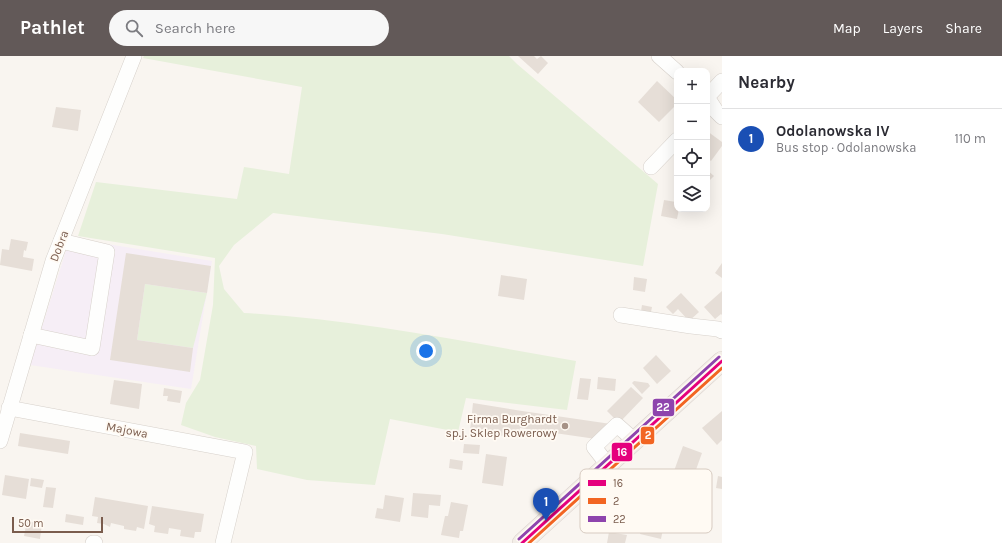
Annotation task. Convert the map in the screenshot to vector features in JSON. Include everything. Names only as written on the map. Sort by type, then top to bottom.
[{"type":"main road","points":[[604,469],[722,361]]},
{"type":"main road","points":[[522,543],[580,490]]},
{"type":"street","name":"Dobra","points":[[0,441],[53,261],[134,56]]},
{"type":"street","points":[[659,56],[674,69]]},
{"type":"street","points":[[710,100],[722,80]]},
{"type":"street","points":[[709,104],[722,117]]},
{"type":"street","points":[[651,167],[674,143]]},
{"type":"street","points":[[31,335],[92,348],[107,252],[61,241]]},
{"type":"street","points":[[620,315],[718,329],[722,331]]},
{"type":"street","name":"Majowa","points":[[9,408],[245,452],[223,543]]},
{"type":"shaded area","points":[[70,238],[212,261],[191,389],[30,365]]},
{"type":"green space","points":[[144,56],[509,56],[658,184],[643,266],[442,234],[273,213],[234,245],[219,266],[224,289],[244,313],[328,320],[411,332],[576,361],[567,410],[466,398],[458,432],[390,419],[375,485],[307,480],[257,469],[256,446],[215,437],[181,425],[186,403],[200,380],[213,305],[215,258],[78,236],[96,182],[237,199],[244,167],[289,174],[302,87],[143,58]]},
{"type":"green space","points":[[145,284],[207,293],[193,348],[137,340]]},
{"type":"building","points":[[518,56],[534,56],[537,59],[541,56],[548,63],[538,74]]},
{"type":"building","points":[[657,81],[674,97],[674,107],[659,122],[638,102]]},
{"type":"building","points":[[56,107],[81,110],[78,131],[52,127]]},
{"type":"building","points":[[710,133],[722,142],[722,146],[711,161]]},
{"type":"building","points":[[710,173],[714,176],[710,180]]},
{"type":"building","points":[[664,200],[674,202],[674,212],[678,212],[677,219],[661,216]]},
{"type":"building","points":[[11,239],[28,242],[26,251],[24,250],[23,257],[34,259],[32,271],[0,265],[2,249],[9,250]]},
{"type":"building","points":[[126,253],[211,266],[207,293],[145,284],[137,340],[193,348],[190,372],[110,360]]},
{"type":"building","points":[[722,263],[722,278],[715,273]]},
{"type":"building","points":[[501,275],[527,279],[524,300],[498,296]]},
{"type":"building","points":[[634,277],[647,279],[645,292],[633,290]]},
{"type":"building","points":[[722,291],[722,315],[721,314],[715,319],[704,307]]},
{"type":"building","points":[[681,293],[699,312],[689,321],[678,309],[673,314],[666,307]]},
{"type":"building","points":[[642,305],[652,307],[651,312],[641,311]]},
{"type":"building","points":[[656,355],[671,371],[657,384],[643,368]]},
{"type":"building","points":[[598,377],[616,379],[615,391],[597,389]]},
{"type":"building","points":[[580,378],[591,379],[588,400],[577,399]]},
{"type":"building","points":[[114,380],[142,384],[139,409],[110,404]]},
{"type":"building","points":[[634,381],[648,383],[650,386],[642,394],[632,383]]},
{"type":"building","points":[[631,387],[643,398],[619,423],[607,411]]},
{"type":"building","points":[[164,388],[182,391],[180,403],[167,401],[168,396],[163,396]]},
{"type":"building","points":[[473,403],[611,424],[596,439],[520,428],[518,438],[470,431]]},
{"type":"building","points":[[722,411],[722,440],[717,445],[702,428]]},
{"type":"building","points":[[20,433],[70,441],[68,454],[18,446]]},
{"type":"building","points":[[464,444],[480,445],[479,454],[463,453]]},
{"type":"building","points":[[683,446],[702,453],[696,469],[675,469]]},
{"type":"building","points":[[486,454],[507,457],[503,486],[482,483]]},
{"type":"building","points":[[450,459],[463,461],[462,470],[449,468]]},
{"type":"building","points":[[5,475],[29,479],[26,499],[2,495]]},
{"type":"building","points":[[718,476],[722,477],[722,489],[716,488]]},
{"type":"building","points":[[31,478],[44,480],[42,488],[30,486]]},
{"type":"building","points":[[46,487],[56,488],[53,508],[43,507]]},
{"type":"building","points":[[413,493],[441,495],[440,506],[429,505],[428,518],[411,516]]},
{"type":"building","points":[[385,495],[404,498],[400,522],[375,518],[377,508],[383,509]]},
{"type":"building","points":[[95,497],[148,506],[144,529],[137,527],[136,531],[124,529],[124,526],[111,523],[110,527],[97,523],[98,517],[92,516]]},
{"type":"building","points":[[451,502],[468,505],[463,531],[460,531],[459,538],[441,535],[445,516],[448,516]]},
{"type":"building","points":[[152,506],[204,514],[201,532],[195,532],[194,538],[180,536],[181,530],[169,528],[168,534],[154,532],[155,526],[149,524]]},
{"type":"building","points":[[66,514],[84,517],[83,525],[65,522]]},
{"type":"building","points":[[27,521],[42,524],[40,539],[24,536]]},
{"type":"building","points":[[609,533],[627,535],[625,543],[607,543]]},
{"type":"building","points":[[640,533],[662,533],[661,539]]},
{"type":"transit line","name":"22","points":[[596,469],[719,357]]},
{"type":"transit line","name":"16","points":[[603,469],[722,361]]},
{"type":"transit line","name":"2","points":[[611,469],[722,368]]},
{"type":"transit line","name":"22","points":[[519,539],[580,483]]},
{"type":"transit line","name":"16","points":[[522,543],[580,490]]},
{"type":"transit line","name":"2","points":[[529,543],[580,497]]},
{"type":"place","name":"Firma Burghardt sp.j. Sklep Rowerowy","points":[[565,426]]},
{"type":"place","name":"Odolanowska IV","points":[[546,521]]}]
